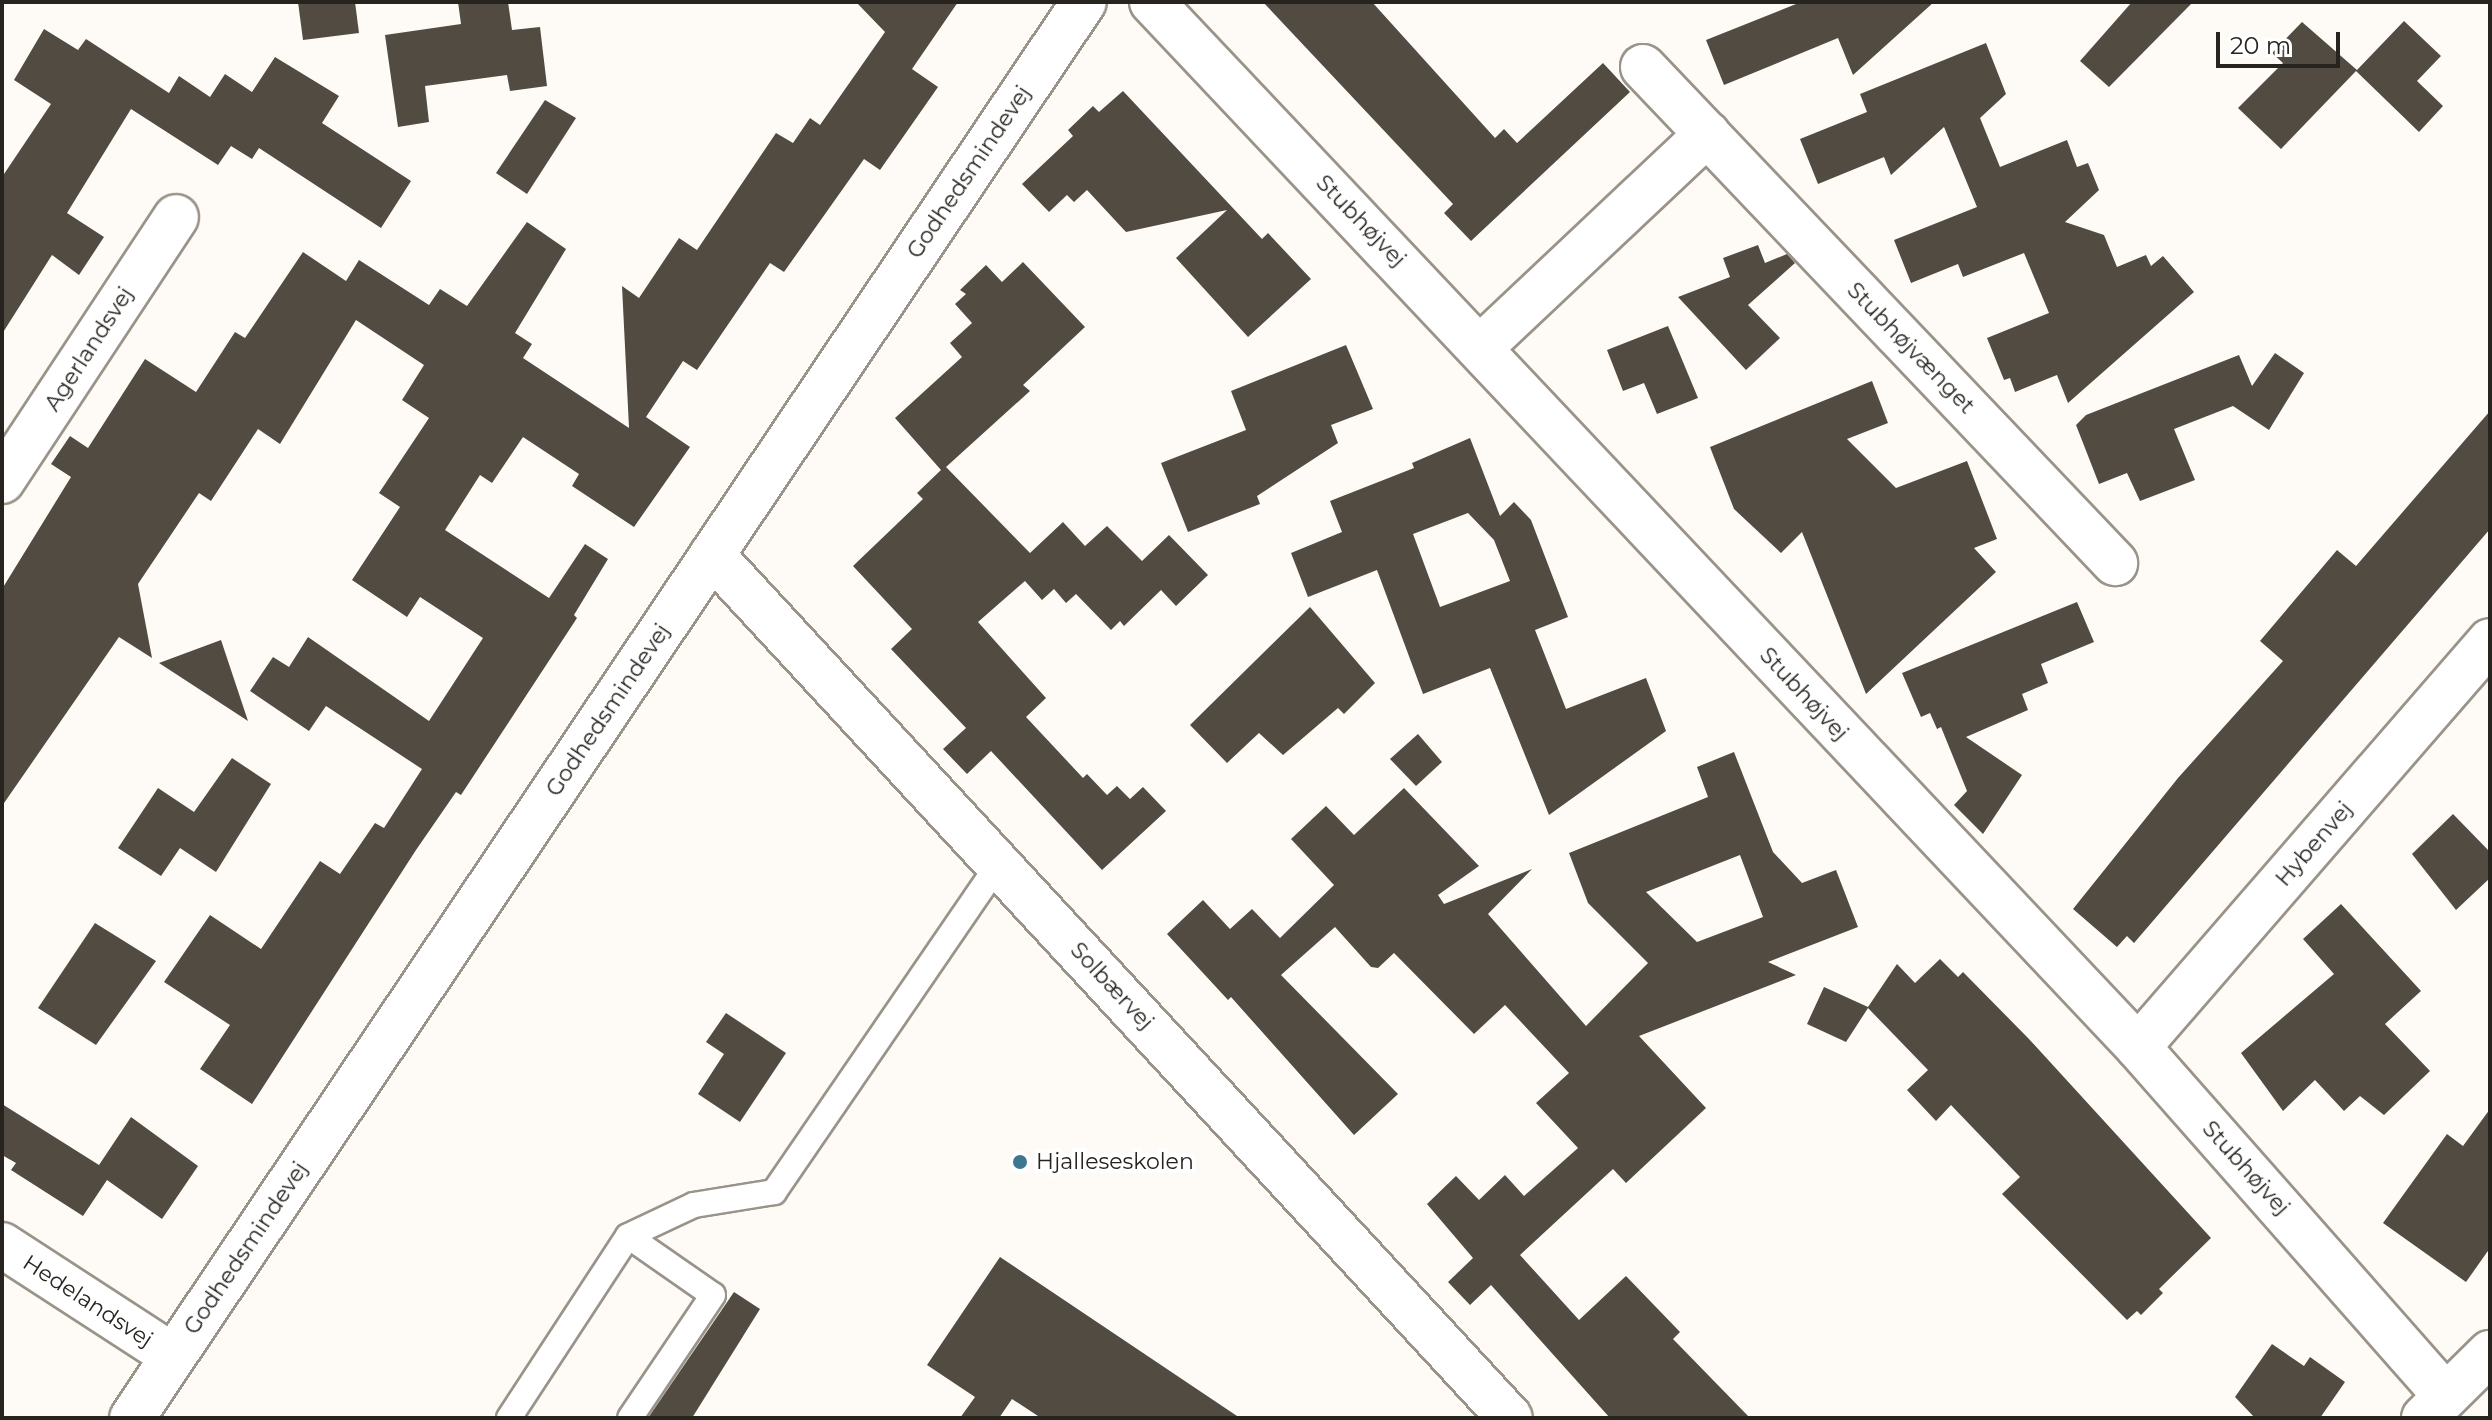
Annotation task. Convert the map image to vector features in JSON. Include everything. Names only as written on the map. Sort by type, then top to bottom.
[{"type":"street","name":"Godhedsmindevej","points":[[132,1418],[1084,2]]},
{"type":"street","name":"Stubhøjvej","points":[[1152,2],[1481,347],[2138,1047],[2435,1407]]},
{"type":"street","name":"Stubhøjvænget","points":[[1643,67],[2115,563]]},
{"type":"street","points":[[1481,347],[1707,134]]},
{"type":"street","name":"Agerlandsvej","points":[[2,481],[176,217]]},
{"type":"street","name":"Solbærvej","points":[[712,555],[1510,1418]]},
{"type":"street","name":"Hybenvej","points":[[2138,1047],[2490,641]]},
{"type":"street","name":"Hedelandsvej","points":[[2,1245],[173,1356]]},
{"type":"street","points":[[2435,1407],[2490,1353]]},
{"type":"lane","points":[[509,1418],[628,1236],[694,1205],[774,1192],[999,864]]},
{"type":"lane","points":[[628,1236],[713,1295],[630,1418]]},
{"type":"building","points":[[298,2],[355,2],[359,33],[303,40]]},
{"type":"building","points":[[458,2],[508,2],[512,30],[540,27],[547,86],[510,91],[507,75],[425,86],[429,122],[398,127],[385,35],[461,24]]},
{"type":"building","points":[[856,2],[958,2],[912,69],[938,87],[880,170],[864,159],[784,272],[770,263],[697,370],[683,361],[646,417],[690,447],[634,527],[572,486],[579,474],[523,437],[492,483],[480,475],[445,530],[549,598],[585,544],[608,559],[574,615],[577,618],[461,795],[456,792],[416,850],[252,1104],[200,1069],[230,1025],[164,982],[210,915],[261,949],[320,861],[340,874],[375,823],[384,828],[422,769],[326,706],[309,731],[250,691],[273,657],[289,667],[308,637],[429,721],[483,638],[420,597],[407,617],[352,580],[400,507],[379,493],[429,418],[402,400],[424,365],[356,320],[280,444],[258,429],[211,501],[199,493],[138,584],[152,658],[119,637],[2,806],[2,589],[71,477],[51,464],[70,436],[88,448],[145,359],[196,392],[235,332],[245,338],[303,252],[346,281],[359,260],[429,305],[440,289],[467,306],[527,222],[566,249],[515,333],[532,344],[523,358],[629,428],[622,286],[639,298],[679,238],[697,250],[776,133],[793,143],[810,118],[820,125],[885,32]]},
{"type":"building","points":[[1263,2],[1372,2],[1495,138],[1504,129],[1517,143],[1603,63],[1630,92],[1471,241],[1444,213],[1453,204]]},
{"type":"building","points":[[1801,2],[1934,2],[1853,75],[1838,38],[1724,85],[1706,40]]},
{"type":"building","points":[[2132,2],[2193,2],[2109,87],[2080,61]]},
{"type":"building","points":[[2404,21],[2441,56],[2417,81],[2443,106],[2419,132],[2356,71],[2281,149],[2238,108],[2283,63],[2272,53],[2302,22],[2357,70]]},
{"type":"building","points":[[44,29],[78,50],[86,39],[169,93],[179,76],[210,97],[225,74],[252,92],[275,57],[339,96],[322,123],[411,181],[381,228],[259,148],[252,159],[231,146],[218,165],[131,109],[67,213],[104,237],[79,275],[52,255],[2,334],[2,177],[51,104],[14,80]]},
{"type":"building","points":[[1986,43],[2006,94],[1980,118],[2000,167],[2067,140],[2077,167],[2088,163],[2099,190],[2065,222],[2104,235],[2117,267],[2146,255],[2151,266],[2163,256],[2194,292],[2068,403],[2057,375],[2015,392],[2010,378],[2004,380],[1987,338],[2049,313],[2024,253],[1963,277],[1958,264],[1911,283],[1894,240],[1977,207],[1944,127],[1891,175],[1884,157],[1818,184],[1800,139],[1867,112],[1860,94]]},
{"type":"building","points":[[1123,91],[1262,239],[1268,233],[1311,279],[1248,337],[1176,258],[1227,210],[1126,232],[1087,190],[1074,202],[1067,195],[1049,212],[1022,184],[1073,136],[1068,130],[1093,106],[1099,112]]},
{"type":"building","points":[[545,100],[576,118],[527,194],[496,173]]},
{"type":"building","points":[[1758,245],[1765,263],[1787,254],[1795,263],[1748,305],[1780,338],[1746,370],[1678,297],[1730,277],[1723,258]]},
{"type":"building","points":[[1023,262],[1085,327],[1023,385],[1030,391],[946,467],[1030,553],[1063,522],[1085,546],[1107,526],[1142,561],[1169,535],[1208,575],[1176,606],[1161,590],[1124,626],[1120,621],[1111,630],[1076,594],[1066,603],[1054,589],[1042,600],[1025,581],[978,622],[1046,698],[1026,717],[1083,778],[1087,774],[1107,795],[1117,786],[1130,799],[1143,787],[1166,811],[1102,870],[991,751],[967,774],[943,749],[966,728],[891,649],[912,629],[853,566],[923,499],[917,493],[941,470],[895,418],[962,357],[950,343],[972,323],[955,304],[966,294],[960,290],[986,265],[1002,282]]},
{"type":"building","points":[[1668,326],[1698,398],[1657,414],[1644,383],[1623,391],[1607,350]]},
{"type":"building","points":[[1346,345],[1373,409],[1331,425],[1338,443],[1257,496],[1260,504],[1188,532],[1161,463],[1246,430],[1231,391]]},
{"type":"building","points":[[2275,353],[2304,373],[2269,430],[2233,406],[2174,429],[2195,480],[2140,501],[2127,473],[2099,484],[2076,425],[2086,415],[2239,355],[2252,386]]},
{"type":"building","points":[[1872,381],[1888,423],[1847,439],[1896,488],[1967,461],[1997,539],[1974,548],[1996,572],[1866,694],[1802,532],[1781,553],[1734,509],[1710,447]]},
{"type":"building","points":[[2490,411],[2490,529],[2134,943],[2127,936],[2117,947],[2073,909],[2178,778],[2283,661],[2260,641],[2337,550],[2356,566]]},
{"type":"building","points":[[1470,438],[1500,516],[1514,502],[1531,520],[1568,617],[1535,630],[1566,709],[1646,678],[1666,731],[1549,815],[1490,668],[1423,694],[1377,570],[1308,597],[1291,553],[1342,532],[1330,501],[1414,468],[1412,463]],"holes":[[[1468,513],[1494,540],[1510,581],[1440,607],[1413,534]]]},
{"type":"building","points":[[2077,602],[2094,642],[2041,664],[2048,683],[2022,694],[2028,710],[1966,737],[2022,775],[1983,834],[1954,805],[1967,791],[1941,727],[1937,729],[1930,713],[1921,717],[1902,673]]},
{"type":"building","points":[[1310,607],[1375,683],[1344,714],[1338,708],[1283,755],[1259,733],[1227,763],[1190,725]]},
{"type":"building","points":[[221,640],[248,721],[159,663]]},
{"type":"building","points":[[1418,734],[1442,762],[1416,786],[1390,759]]},
{"type":"building","points":[[1734,752],[1773,852],[1802,883],[1836,870],[1858,927],[1768,962],[1796,975],[1639,1036],[1706,1108],[1626,1183],[1613,1169],[1520,1255],[1579,1320],[1626,1276],[1680,1332],[1673,1339],[1750,1418],[1610,1418],[1491,1285],[1470,1305],[1448,1282],[1473,1258],[1427,1204],[1456,1176],[1479,1200],[1505,1175],[1524,1196],[1578,1148],[1536,1103],[1569,1073],[1505,1005],[1474,1034],[1394,953],[1378,968],[1371,967],[1335,927],[1281,975],[1398,1094],[1354,1135],[1231,997],[1228,1000],[1167,934],[1203,900],[1230,929],[1252,909],[1280,938],[1334,885],[1291,839],[1326,806],[1354,835],[1404,788],[1479,866],[1438,895],[1444,904],[1532,869],[1488,914],[1586,1026],[1648,963],[1588,903],[1569,853],[1708,797],[1697,767]],"holes":[[[1740,855],[1763,917],[1697,942],[1646,892]]]},
{"type":"building","points":[[232,758],[271,784],[216,872],[180,848],[161,876],[118,848],[158,788],[194,812]]},
{"type":"building","points":[[2453,814],[2490,852],[2490,878],[2456,910],[2412,854]]},
{"type":"building","points":[[2341,904],[2421,991],[2385,1024],[2430,1071],[2384,1115],[2360,1096],[2344,1111],[2315,1080],[2283,1111],[2241,1053],[2334,974],[2303,939]]},
{"type":"building","points":[[95,923],[156,961],[96,1045],[38,1008]]},
{"type":"building","points":[[1940,959],[1958,977],[1963,972],[2028,1038],[2211,1238],[2159,1289],[2163,1293],[2141,1315],[2137,1311],[2127,1320],[2002,1194],[2020,1177],[1951,1105],[1936,1121],[1907,1090],[1928,1070],[1868,1008],[1846,1042],[1807,1024],[1824,987],[1868,1007],[1897,964],[1915,983]]},
{"type":"building","points":[[726,1013],[786,1053],[740,1122],[698,1094],[724,1054],[706,1042]]},
{"type":"building","points":[[2,1104],[99,1165],[131,1117],[198,1166],[162,1219],[107,1180],[83,1216],[11,1170],[16,1163],[2,1155]]},
{"type":"building","points":[[2490,1109],[2490,1248],[2466,1282],[2383,1223],[2447,1134],[2463,1146]]},
{"type":"building","points":[[1000,1257],[1240,1418],[1041,1418],[1012,1399],[999,1418],[960,1418],[975,1397],[927,1365]]},
{"type":"building","points":[[734,1292],[760,1309],[692,1418],[648,1418]]},
{"type":"building","points":[[2272,1344],[2304,1366],[2310,1357],[2345,1382],[2320,1418],[2255,1418],[2235,1397]]},
{"type":"place","name":"Hjalleseskolen","points":[[1020,1162]]}]
